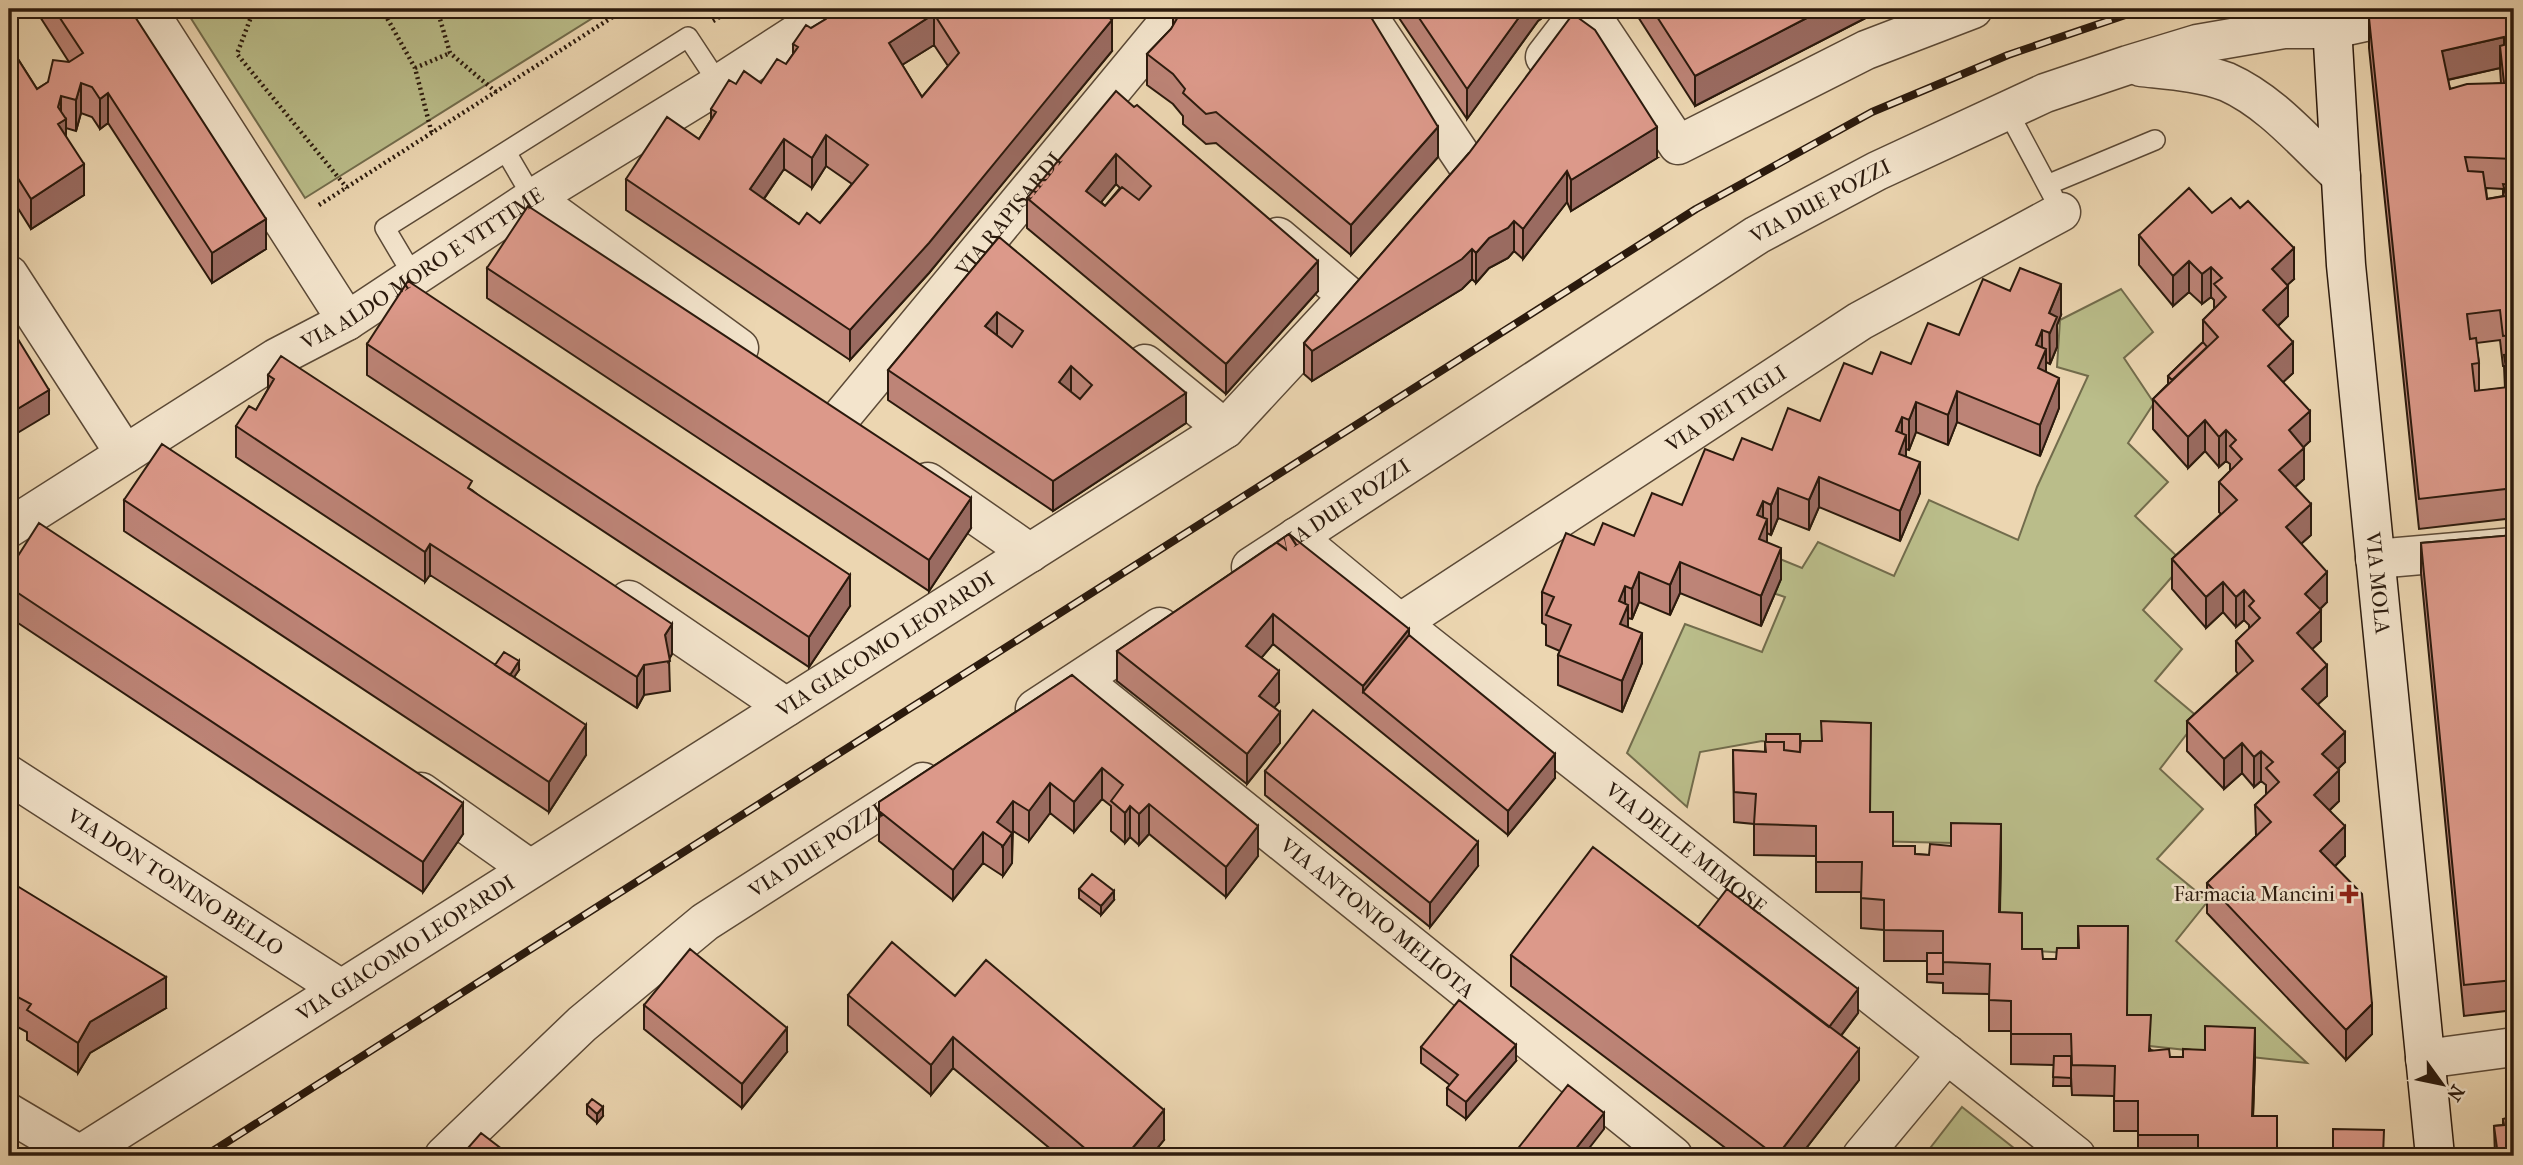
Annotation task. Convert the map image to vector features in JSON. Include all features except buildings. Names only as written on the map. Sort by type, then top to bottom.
[{"type":"street","points":[[146,9],[347,321]]},
{"type":"street","name":"VIA ALDO MORO E VITTIME","points":[[17,522],[125,454],[290,368],[347,321],[533,198],[835,9]]},
{"type":"street","name":"VIA RAPISARDI","points":[[1030,553],[827,412],[990,237],[1179,9]]},
{"type":"street","points":[[1363,9],[1457,174],[1490,130]]},
{"type":"street","points":[[1524,86],[1582,9]]},
{"type":"street","points":[[1587,9],[1678,145],[1866,50],[1973,9]]},
{"type":"street","name":"VIA DUE POZZI","points":[[1011,725],[1757,235],[1877,171],[2045,93],[2197,44],[2332,19],[2425,9]]},
{"type":"street","name":"VIA MOLA","points":[[2332,19],[2346,265],[2435,1156]]},
{"type":"street","name":"VIA DUE POZZI","points":[[2128,65],[2182,72],[2226,82],[2263,103],[2341,176]]},
{"type":"street","points":[[1107,94],[1139,120]]},
{"type":"street","points":[[533,198],[771,371]]},
{"type":"street","name":"VIA DEI TIGLI","points":[[1400,622],[1860,321],[2054,199]]},
{"type":"street","name":"VIA GIACOMO LEOPARDI","points":[[79,1156],[1225,429],[1358,286],[1254,217]]},
{"type":"street","points":[[990,237],[1022,263]]},
{"type":"street","points":[[9,275],[125,454]]},
{"type":"street","points":[[1118,341],[1225,429]]},
{"type":"street","points":[[17,522],[60,541]]},
{"type":"street","name":"VIA DELLE MIMOSE","points":[[1296,537],[2076,1156]]},
{"type":"street","points":[[2375,559],[2514,547]]},
{"type":"street","points":[[602,582],[786,707]]},
{"type":"street","name":"VIA ANTONIO MELIOTA","points":[[1081,680],[1673,1156]]},
{"type":"street","name":"VIA DUE POZZI","points":[[444,1156],[582,1024],[705,922],[953,763]]},
{"type":"street","points":[[393,773],[530,869]]},
{"type":"street","name":"VIA DON TONINO BELLO","points":[[9,775],[341,989]]},
{"type":"street","points":[[2425,1059],[2514,1047]]},
{"type":"street","points":[[1862,1156],[1947,1054]]},
{"type":"street","points":[[9,1113],[79,1156]]},
{"type":"lane","points":[[414,277],[385,228],[688,37],[719,84]]},
{"type":"lane","points":[[2007,110],[2054,199],[2155,140]]},
{"type":"lane","points":[[506,152],[533,198]]},
{"type":"path","points":[[254,9],[237,54],[347,188]]},
{"type":"path","points":[[382,9],[415,68],[432,134]]},
{"type":"path","points":[[439,9],[450,53],[496,92]]},
{"type":"path","points":[[316,207],[625,9]]},
{"type":"path","points":[[415,68],[450,53]]},
{"type":"green space","points":[[185,9],[607,9],[305,198]]},
{"type":"green space","points":[[2121,289],[2153,332],[2124,358],[2154,403],[2128,443],[2168,482],[2135,516],[2184,563],[2143,610],[2182,649],[2155,681],[2199,718],[2160,769],[2203,809],[2157,859],[2208,901],[2176,941],[2307,1063],[2122,1043],[2116,956],[1990,948],[1999,844],[1866,841],[1863,755],[1762,741],[1700,752],[1687,807],[1627,753],[1685,624],[1762,652],[1785,597],[1761,589],[1780,559],[1802,568],[1818,542],[1894,576],[1929,500],[2018,540],[2037,487],[2088,376],[2057,367],[2060,320]]},
{"type":"green space","points":[[1962,1107],[2024,1156],[1924,1156]]},
{"type":"railway","points":[[205,1156],[1696,209],[1872,112],[2008,55],[2143,9]]},
{"type":"place","name":"Farmacia Mancini","points":[[2349,894]]}]
